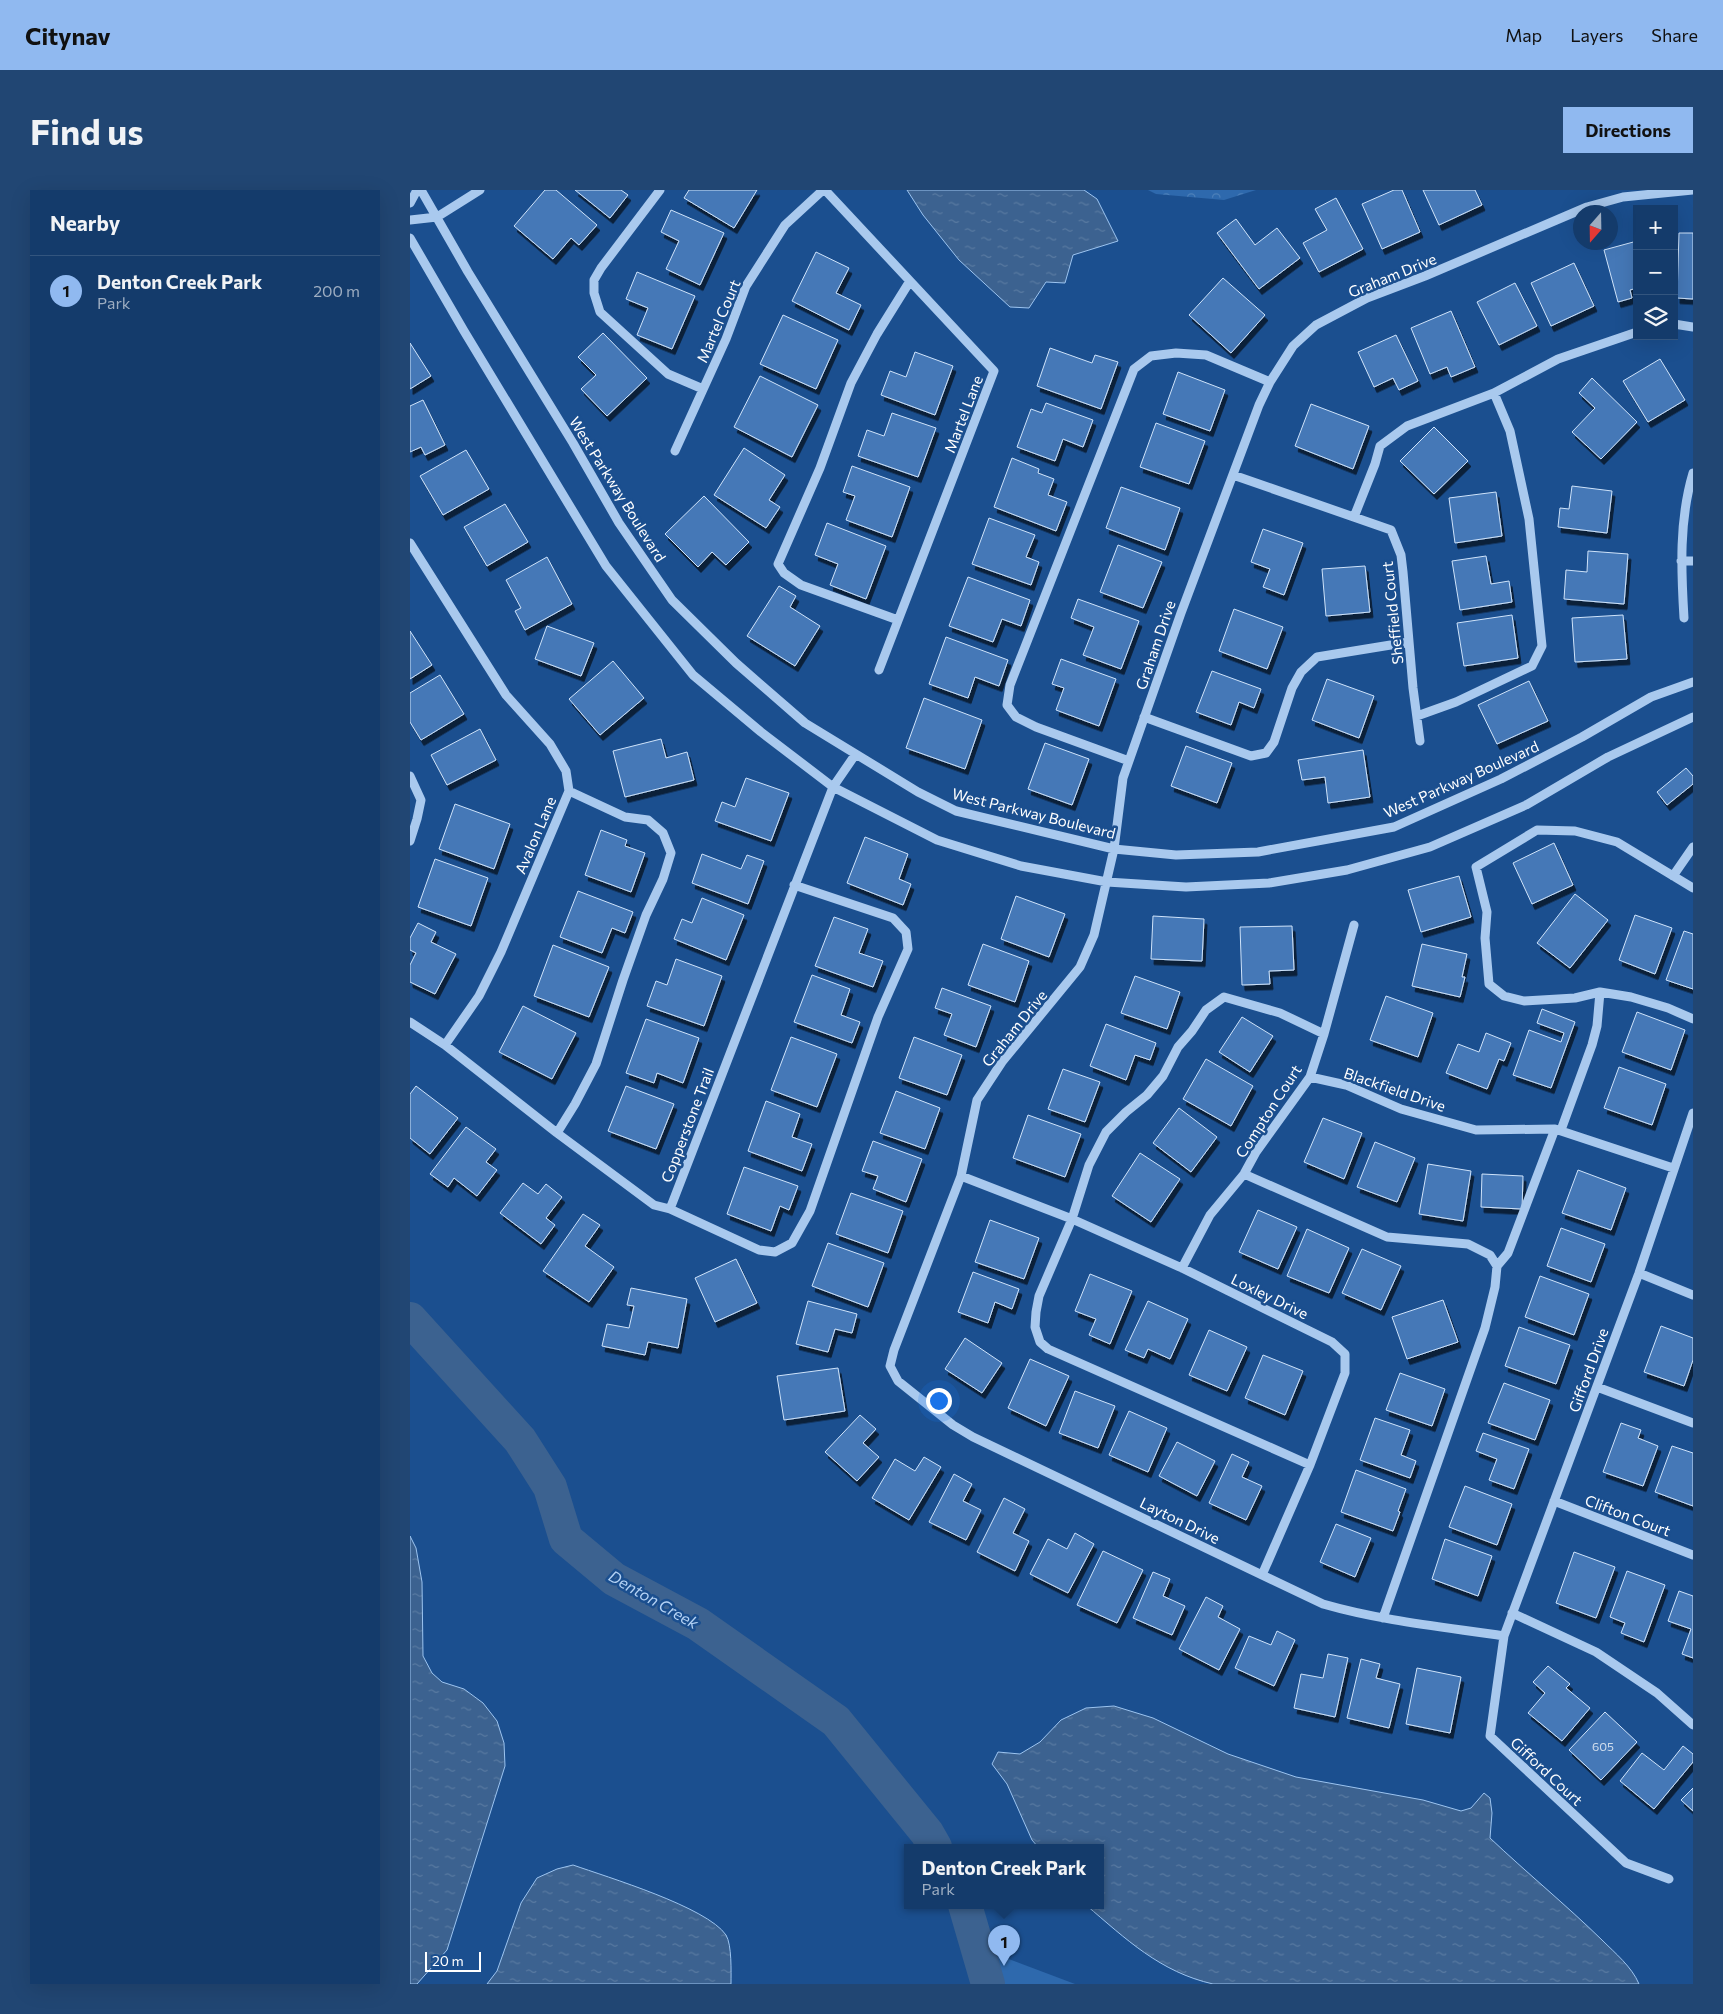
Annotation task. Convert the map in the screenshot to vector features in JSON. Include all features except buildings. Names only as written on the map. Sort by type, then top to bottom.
[{"type":"street","points":[[410,203],[419,190]]},
{"type":"street","name":"West Parkway Boulevard","points":[[419,190],[573,443],[619,523],[672,600],[736,663],[805,723],[918,792],[956,811],[1114,849],[1176,855],[1258,852],[1394,827],[1501,780],[1582,737],[1651,697],[1693,682]]},
{"type":"street","points":[[410,220],[437,217],[480,190]]},
{"type":"street","points":[[660,190],[601,268],[594,280],[594,293],[600,312],[668,374],[703,389]]},
{"type":"street","name":"Martel Court","points":[[675,451],[726,339],[746,286],[785,225],[824,190]]},
{"type":"street","name":"Martel Lane","points":[[824,190],[994,371],[879,670]]},
{"type":"street","name":"Graham Drive","points":[[894,1350],[961,1176],[977,1100],[1002,1062],[1080,967],[1094,935],[1114,849],[1123,778],[1181,613],[1259,405],[1270,382],[1293,346],[1316,325],[1367,298],[1425,276],[1587,207],[1623,197],[1693,190]]},
{"type":"street","points":[[410,238],[464,332],[606,566],[693,675],[761,732],[833,786],[937,840],[1021,866],[1106,882],[1186,887],[1269,883],[1347,870],[1430,847],[1526,805],[1608,757],[1693,717]]},
{"type":"street","points":[[898,620],[801,585],[784,573],[778,564],[820,468],[851,382],[877,334],[910,281]]},
{"type":"street","points":[[1678,324],[1693,326]]},
{"type":"street","points":[[1354,517],[1376,464],[1380,446],[1407,426],[1494,393],[1558,359],[1633,333]]},
{"type":"street","points":[[1129,761],[1036,727],[1016,717],[1007,705],[1010,685],[1134,369],[1151,356],[1176,353],[1206,355],[1270,382]]},
{"type":"street","points":[[1417,716],[1456,702],[1532,666],[1542,646],[1529,519],[1510,431],[1494,393]]},
{"type":"street","points":[[1684,618],[1681,561],[1686,500],[1693,472]]},
{"type":"street","name":"Sheffield Court","points":[[1233,475],[1391,530],[1401,555],[1420,741]]},
{"type":"street","name":"Avalon Lane","points":[[410,543],[506,694],[550,744],[566,771],[568,791],[501,952],[479,996],[445,1045]]},
{"type":"street","points":[[1681,561],[1693,560]]},
{"type":"street","points":[[1144,717],[1251,756],[1266,753],[1274,742],[1292,688],[1302,672],[1317,657],[1409,642]]},
{"type":"street","name":"Copperstone Trail","points":[[670,1209],[833,786],[855,755]]},
{"type":"street","points":[[410,776],[420,800],[417,819],[410,841]]},
{"type":"street","points":[[557,1133],[596,1064],[622,980],[646,915],[663,879],[670,853],[663,833],[648,820],[625,817],[568,791]]},
{"type":"street","points":[[1693,888],[1616,842],[1575,831],[1537,830],[1476,868],[1487,912],[1485,938],[1489,984],[1504,996],[1524,1001],[1575,998],[1600,992],[1631,997],[1668,1008],[1693,1019]]},
{"type":"street","points":[[1673,876],[1693,848]]},
{"type":"street","points":[[410,1022],[445,1045],[557,1133],[654,1205],[670,1209],[759,1250],[775,1252],[792,1242],[810,1211],[878,1017],[908,949],[906,932],[893,918],[794,885]]},
{"type":"street","name":"Compton Court","points":[[1182,1268],[1210,1215],[1244,1174],[1256,1152],[1310,1077],[1354,925]]},
{"type":"street","points":[[1496,1266],[1508,1253],[1592,1045],[1597,1026],[1600,992]]},
{"type":"street","points":[[1310,1464],[1048,1349],[1040,1342],[1035,1327],[1039,1296],[1072,1219],[1089,1165],[1106,1132],[1126,1112],[1147,1096],[1163,1076],[1178,1047],[1192,1031],[1206,1010],[1224,997],[1280,1013],[1324,1034]]},
{"type":"street","name":"Blackfield Drive","points":[[1310,1077],[1346,1085],[1401,1109],[1476,1130],[1558,1129],[1673,1168]]},
{"type":"street","name":"Gifford Drive","points":[[1504,1636],[1639,1273],[1693,1113]]},
{"type":"street","points":[[1244,1174],[1387,1237],[1468,1244],[1490,1255],[1496,1266],[1495,1287],[1485,1328],[1383,1618]]},
{"type":"street","name":"Loxley Drive","points":[[961,1176],[1072,1219],[1182,1268],[1332,1342],[1345,1354],[1346,1373],[1310,1464],[1262,1575]]},
{"type":"street","points":[[1639,1273],[1693,1295]]},
{"type":"street","name":"Layton Drive","points":[[894,1350],[890,1366],[898,1381],[953,1425],[981,1441],[1262,1575],[1324,1604],[1351,1612],[1504,1636]]},
{"type":"street","points":[[1597,1387],[1693,1423]]},
{"type":"street","name":"Clifton Court","points":[[1554,1501],[1693,1555]]},
{"type":"street","points":[[1512,1613],[1596,1652],[1657,1693],[1693,1726]]},
{"type":"street","name":"Gifford Court","points":[[1504,1636],[1490,1736],[1626,1863],[1669,1879]]},
{"type":"green space","points":[[1148,190],[1256,190],[1224,200],[1156,194]]},
{"type":"green space","points":[[977,1947],[1075,1984],[988,1984]]},
{"type":"water","points":[[907,190],[1084,190],[1097,199],[1118,241],[1073,255],[1065,283],[1046,282],[1029,308],[1010,307],[959,260],[923,215]]},
{"type":"water","points":[[410,1536],[416,1548],[422,1582],[423,1656],[432,1673],[442,1682],[464,1689],[483,1703],[497,1721],[504,1743],[505,1766],[447,1950],[417,1984],[410,1984]]},
{"type":"water","points":[[1114,1706],[1153,1718],[1228,1754],[1296,1777],[1423,1800],[1461,1811],[1471,1808],[1484,1793],[1490,1798],[1492,1813],[1490,1838],[1618,1955],[1628,1966],[1639,1984],[1213,1984],[1194,1979],[1176,1971],[1145,1953],[1091,1909],[1104,1909],[1104,1844],[1035,1844],[1007,1784],[992,1764],[998,1752],[1020,1754],[1040,1742],[1061,1720],[1086,1708]]},
{"type":"water","points":[[573,1865],[655,1894],[699,1914],[715,1924],[728,1939],[731,1959],[731,1984],[487,1984],[497,1971],[521,1903],[537,1878],[557,1869]]},
{"type":"waterway","name":"Denton Creek","points":[[410,1319],[520,1440],[550,1487],[566,1539],[614,1579],[698,1624],[836,1721],[927,1833],[933,1844]]},
{"type":"waterway","name":"Denton Creek","points":[[966,1909],[988,1984]]},
{"type":"place","name":"Denton Creek Park","points":[[1004,1966]]}]
